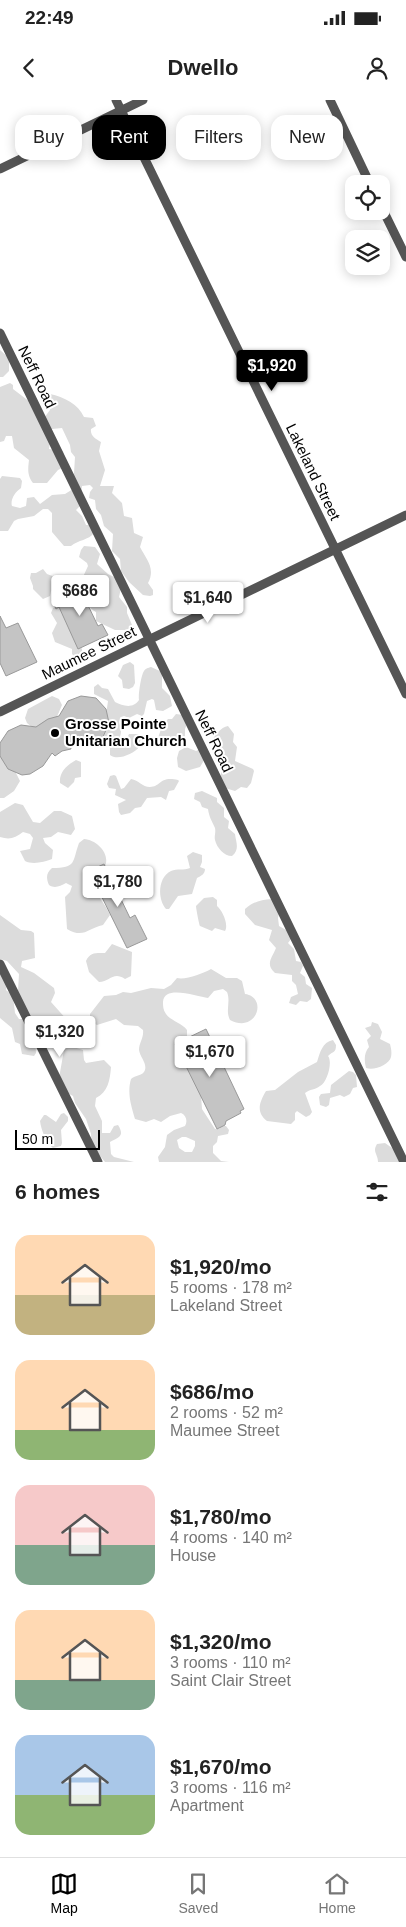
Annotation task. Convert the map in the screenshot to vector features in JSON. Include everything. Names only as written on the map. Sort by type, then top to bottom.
[{"type":"street","name":"Lakeland Street","points":[[116,100],[406,694]]},
{"type":"street","points":[[0,169],[142,100]]},
{"type":"street","points":[[330,100],[366,175]]},
{"type":"street","points":[[388,220],[406,257]]},
{"type":"street","name":"Neff Road","points":[[0,332],[404,1162]]},
{"type":"street","name":"Maumee Street","points":[[0,712],[406,515]]},
{"type":"street","points":[[0,964],[98,1162]]},
{"type":"shaded area","points":[[0,350],[9,358],[9,371],[3,377],[0,377]]},
{"type":"shaded area","points":[[10,383],[13,385],[13,389],[30,402],[44,418],[50,410],[48,396],[50,394],[70,402],[78,408],[84,417],[93,418],[96,426],[91,429],[91,434],[101,442],[99,451],[105,470],[100,486],[114,486],[112,493],[122,503],[124,516],[132,518],[134,533],[143,537],[140,547],[151,568],[148,583],[153,590],[153,595],[143,595],[129,582],[121,571],[120,559],[112,551],[113,534],[104,526],[101,515],[96,509],[95,500],[89,498],[93,488],[90,485],[82,486],[80,506],[76,510],[94,533],[89,537],[71,546],[64,546],[52,532],[52,513],[48,509],[43,509],[34,516],[18,519],[14,521],[8,531],[0,531],[0,479],[2,476],[20,478],[22,481],[21,488],[12,499],[12,506],[20,508],[26,506],[27,498],[34,497],[40,504],[52,495],[65,494],[73,489],[75,457],[71,452],[70,445],[62,428],[52,429],[49,449],[63,451],[66,466],[58,470],[47,483],[33,483],[29,475],[29,460],[14,448],[12,436],[6,436],[4,441],[0,442],[0,387]]},
{"type":"shaded area","points":[[84,546],[95,547],[100,554],[97,564],[108,574],[116,578],[121,588],[119,597],[127,607],[127,613],[132,625],[130,630],[115,630],[96,621],[96,612],[88,605],[84,595],[91,592],[94,587],[91,583],[85,584],[82,579],[88,566],[79,557]]},
{"type":"shaded area","points":[[43,569],[47,574],[55,577],[57,587],[51,591],[50,596],[43,599],[33,589],[30,578],[31,573],[36,573]]},
{"type":"shaded area","points":[[59,606],[66,623],[77,638],[83,655],[75,657],[72,654],[72,649],[55,642],[52,633],[57,623],[51,613],[53,608]]},
{"type":"shaded area","points":[[130,662],[134,665],[135,683],[129,689],[123,688],[122,680],[118,676],[123,665]]},
{"type":"shaded area","points":[[151,667],[162,672],[162,688],[170,696],[172,706],[163,711],[156,710],[154,700],[152,699],[147,701],[142,716],[137,714],[129,718],[121,717],[119,722],[121,733],[116,744],[117,747],[123,746],[129,734],[138,734],[141,739],[139,747],[133,752],[121,757],[113,757],[110,755],[110,747],[104,738],[105,730],[112,725],[106,715],[108,701],[94,694],[94,687],[98,684],[102,688],[108,689],[115,702],[128,706],[134,705],[139,700],[143,673]]},
{"type":"shaded area","points":[[52,696],[59,699],[62,705],[56,719],[33,728],[27,723],[25,718],[28,709]]},
{"type":"shaded area","points":[[176,714],[183,715],[188,721],[185,737],[172,745],[164,743],[158,738],[162,726]]},
{"type":"shaded area","points":[[228,726],[234,734],[233,742],[237,747],[235,761],[254,771],[251,783],[247,788],[241,787],[235,791],[225,788],[220,783],[221,772],[225,769],[228,760],[216,759],[214,756],[217,752],[211,743],[218,732]]},
{"type":"shaded area","points":[[186,747],[196,751],[201,749],[206,757],[200,767],[186,771],[178,767],[177,758],[179,751]]},
{"type":"shaded area","points":[[0,753],[14,769],[20,781],[14,791],[4,798],[0,798]]},
{"type":"shaded area","points":[[76,760],[81,762],[81,777],[75,778],[68,788],[60,783],[61,775]]},
{"type":"shaded area","points":[[114,775],[121,789],[131,779],[150,787],[154,787],[167,779],[179,781],[174,790],[169,791],[166,800],[161,797],[147,798],[141,807],[121,815],[118,804],[126,800],[115,795],[116,789],[109,788],[107,784],[110,776]]},
{"type":"shaded area","points":[[202,791],[217,798],[217,802],[224,808],[224,817],[229,821],[228,828],[235,834],[237,843],[237,849],[232,856],[226,855],[219,849],[215,840],[215,828],[208,809],[202,807],[200,802],[194,799],[195,793]]},
{"type":"shaded area","points":[[15,803],[23,805],[33,822],[40,823],[54,811],[61,811],[72,816],[75,829],[71,835],[58,832],[51,837],[43,838],[45,843],[53,850],[52,859],[35,863],[25,861],[20,851],[30,849],[33,838],[30,834],[23,832],[12,838],[0,837],[0,812]]},
{"type":"shaded area","points":[[84,839],[94,842],[105,854],[106,865],[94,883],[96,892],[110,915],[103,925],[78,933],[67,929],[65,897],[70,892],[72,886],[66,883],[53,887],[49,885],[47,876],[52,868],[66,867],[72,863],[79,843]]},
{"type":"shaded area","points":[[193,852],[202,855],[200,867],[205,869],[204,872],[197,878],[192,894],[178,896],[169,909],[166,909],[160,894],[163,878],[171,871],[190,868],[187,856]]},
{"type":"shaded area","points":[[213,897],[217,900],[217,906],[224,917],[225,931],[215,928],[212,931],[200,926],[196,906],[204,898]]},
{"type":"shaded area","points":[[272,899],[279,913],[279,926],[288,931],[291,939],[288,943],[294,949],[296,961],[301,962],[303,966],[300,973],[305,977],[306,984],[312,988],[311,999],[307,1002],[300,1001],[296,1005],[289,1003],[291,997],[298,994],[296,985],[292,981],[292,975],[275,973],[270,967],[270,961],[276,948],[269,940],[272,930],[255,925],[245,914],[245,909],[251,905]]},
{"type":"shaded area","points":[[0,915],[21,930],[34,933],[35,958],[22,961],[21,967],[34,973],[54,988],[55,993],[51,1002],[68,1021],[70,1039],[67,1044],[57,1043],[49,1045],[46,1036],[42,1035],[40,1028],[34,1026],[36,1053],[34,1056],[22,1054],[20,1044],[15,1042],[12,1028],[0,1018],[0,963],[8,979],[6,990],[13,996],[15,1013],[19,1019],[27,1019],[18,991],[19,974],[7,961],[0,959]]},
{"type":"shaded area","points":[[112,944],[132,952],[131,976],[125,979],[114,976],[99,982],[89,972],[86,961],[91,955],[105,953]]},
{"type":"shaded area","points":[[211,969],[226,978],[237,978],[242,981],[245,994],[256,1001],[256,1013],[253,1019],[239,1023],[230,1020],[228,996],[227,992],[223,989],[214,991],[208,998],[182,993],[169,994],[165,997],[163,1006],[168,1016],[187,1030],[187,1037],[184,1042],[187,1054],[187,1069],[192,1074],[201,1095],[202,1109],[215,1129],[226,1126],[229,1130],[228,1134],[218,1136],[217,1142],[213,1146],[213,1153],[221,1161],[229,1162],[159,1162],[158,1157],[165,1147],[167,1135],[185,1126],[185,1117],[181,1113],[170,1116],[161,1122],[154,1119],[146,1122],[135,1119],[129,1089],[131,1079],[145,1070],[139,1050],[143,1030],[138,1026],[124,1025],[116,1019],[97,1025],[90,1021],[90,1014],[104,996],[123,992],[131,993],[151,988],[164,989],[177,978],[199,975]],"holes":[[[186,1137],[195,1141],[192,1152],[185,1152],[179,1148],[177,1140]]]},
{"type":"shaded area","points":[[372,1022],[378,1024],[382,1032],[380,1039],[390,1044],[391,1057],[384,1065],[369,1069],[366,1068],[365,1057],[369,1047],[367,1040],[371,1036],[365,1028],[371,1026]]},
{"type":"shaded area","points":[[333,1040],[336,1048],[328,1056],[330,1067],[325,1081],[318,1087],[305,1093],[312,1112],[310,1115],[306,1117],[297,1111],[295,1113],[295,1120],[291,1124],[267,1121],[260,1111],[262,1099],[266,1091],[275,1090],[298,1072],[317,1062],[324,1045]]},
{"type":"shaded area","points":[[70,1046],[83,1050],[86,1063],[104,1060],[111,1067],[108,1085],[96,1098],[95,1106],[102,1121],[102,1133],[110,1133],[114,1126],[118,1125],[121,1132],[120,1136],[110,1142],[111,1154],[114,1157],[134,1162],[105,1162],[92,1146],[91,1134],[86,1119],[75,1103],[73,1096],[62,1090],[59,1078],[64,1050]]},
{"type":"shaded area","points":[[349,1071],[356,1075],[357,1087],[353,1088],[350,1094],[344,1097],[340,1095],[330,1098],[329,1105],[326,1107],[320,1105],[319,1097],[321,1094],[330,1093],[331,1085]]},
{"type":"shaded area","points":[[64,1113],[68,1117],[68,1121],[61,1130],[62,1143],[61,1146],[53,1148],[44,1136],[40,1121],[46,1115],[56,1122],[61,1114]]},
{"type":"shaded area","points":[[385,1143],[395,1150],[404,1162],[378,1162],[375,1151],[377,1144]]},
{"type":"building","points":[[85,584],[89,593],[83,595],[98,626],[102,624],[108,635],[78,649],[59,607],[56,609],[52,600]]},
{"type":"building","points":[[0,616],[6,628],[18,623],[37,662],[6,676],[0,663]]},
{"type":"building","name":"Grosse Pointe Unitarian Church","points":[[81,696],[96,698],[106,709],[109,723],[103,737],[90,745],[70,743],[71,749],[62,751],[55,756],[52,753],[43,766],[30,774],[22,775],[8,769],[0,756],[0,743],[8,731],[21,725],[36,727],[48,719],[59,716],[68,701]]},
{"type":"building","points":[[104,864],[130,918],[135,915],[147,939],[127,948],[89,871]]},
{"type":"building","points":[[206,1029],[244,1109],[240,1111],[241,1113],[226,1121],[225,1125],[217,1129],[175,1044]]},
{"type":"place","name":"Grosse Pointe Unitarian Church","points":[[55,733]]}]
